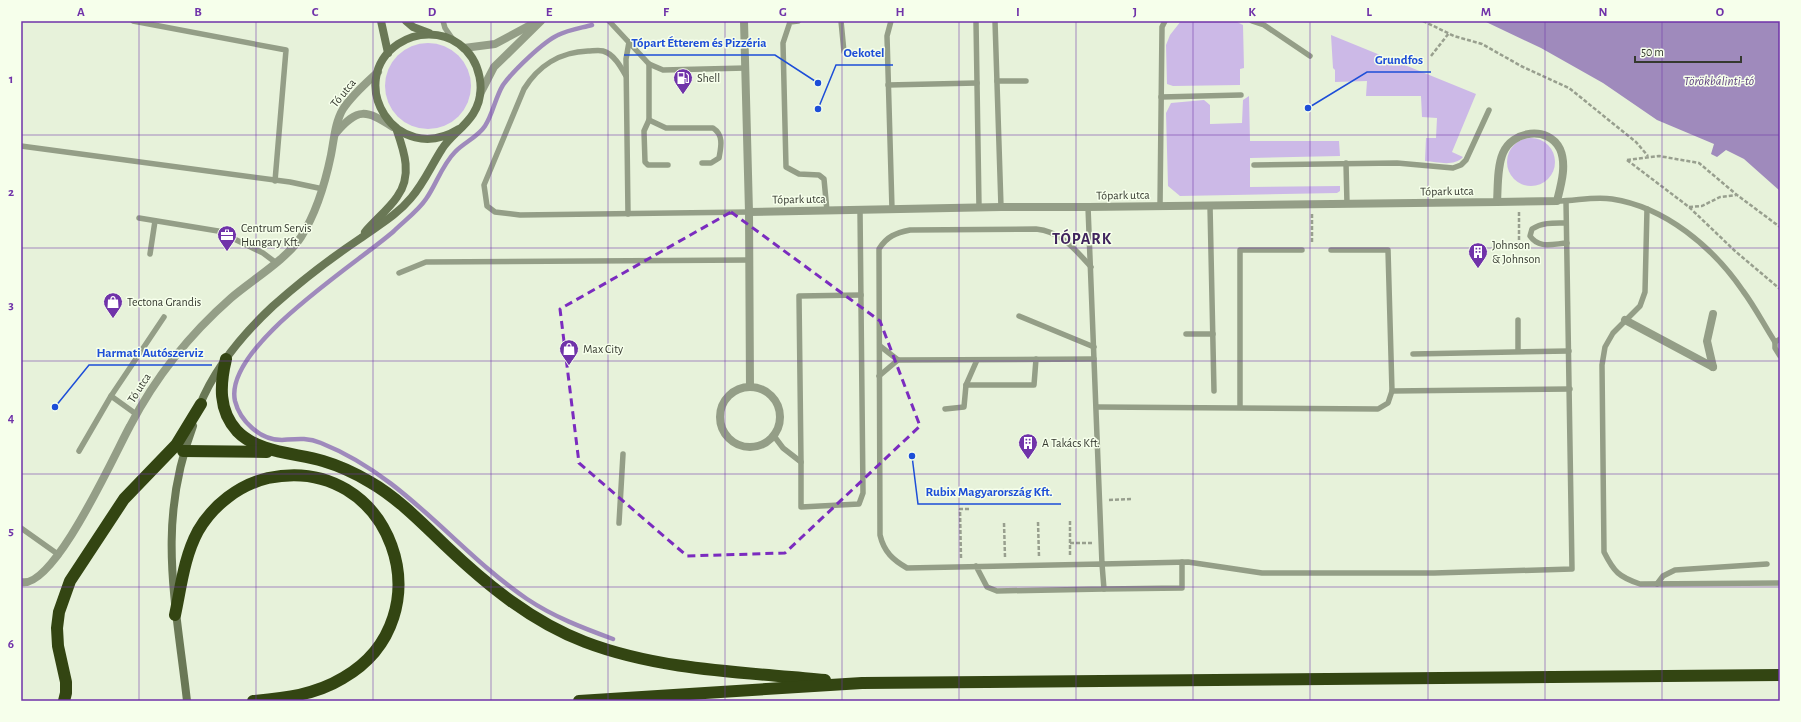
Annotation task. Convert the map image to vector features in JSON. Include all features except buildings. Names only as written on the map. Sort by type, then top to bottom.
[{"type":"highway","points":[[226,358],[220,390],[223,404],[231,422],[245,438],[254,443],[282,452],[323,461],[348,470],[372,483],[402,506],[455,555],[513,603],[546,624],[585,642],[614,652],[678,666],[862,683]]},
{"type":"highway","points":[[64,701],[66,682],[58,646],[57,628],[59,612],[67,586],[98,536],[124,500],[176,445],[201,404]]},
{"type":"highway","points":[[183,451],[282,452]]},
{"type":"highway","points":[[175,615],[185,564],[198,531],[208,516],[221,502],[235,492],[262,480],[278,476],[304,476],[325,480],[346,489],[370,509],[386,531],[396,556],[399,589],[397,605],[389,630],[367,660],[343,679],[310,693],[254,701]]},
{"type":"highway","points":[[579,701],[862,683],[1780,675]]},
{"type":"main road","points":[[381,21],[388,53]]},
{"type":"main road","points":[[187,701],[175,615],[171,542],[176,486],[183,451],[201,404],[226,358],[275,305],[360,238],[392,217],[411,198],[423,182],[442,149],[473,114],[480,95],[479,75],[471,56],[464,48],[454,41],[413,27],[406,21]]},
{"type":"main road","points":[[433,34],[408,38],[388,53],[378,72],[376,92],[378,103],[388,121],[396,128],[413,137],[423,139],[442,137],[459,129]]},
{"type":"main road","points":[[360,238],[398,197],[404,182],[406,160],[396,128]]},
{"type":"street","points":[[464,48],[495,44],[539,21]]},
{"type":"street","points":[[480,95],[494,67],[539,21]]},
{"type":"street","points":[[744,21],[750,260],[750,387]]},
{"type":"street","name":"Tó utca","points":[[21,582],[30,582],[40,576],[59,556],[77,527],[136,414],[163,373],[186,343],[229,301],[276,262],[300,239],[313,215],[323,189],[338,119],[343,109],[353,96],[378,72]]},
{"type":"street","name":"Tó utca","points":[[335,133],[347,121],[364,113],[374,114],[396,128]]},
{"type":"street","points":[[1497,202],[1502,154],[1508,143],[1528,133],[1547,136],[1560,150],[1563,169],[1562,201]]},
{"type":"street","name":"Tópark utca","points":[[749,212],[979,207],[1210,206],[1562,201]]},
{"type":"street","points":[[1625,320],[1713,366],[1707,341],[1713,314]]},
{"type":"street","points":[[750,387],[763,390],[774,398],[779,410],[780,424],[774,436],[764,445],[751,448],[737,446],[724,435],[719,419],[722,403],[734,391],[750,387]]},
{"type":"lane","points":[[133,21],[286,50],[275,181]]},
{"type":"lane","points":[[443,21],[445,28],[454,41]]},
{"type":"lane","points":[[609,21],[649,64],[663,70],[746,68]]},
{"type":"lane","points":[[798,21],[790,22],[783,43],[786,167],[799,174],[819,175],[824,179],[827,211]]},
{"type":"lane","points":[[841,21],[844,52]]},
{"type":"lane","points":[[891,21],[887,36],[892,209]]},
{"type":"lane","points":[[976,21],[979,207]]},
{"type":"lane","points":[[994,21],[1001,207]]},
{"type":"lane","points":[[1160,206],[1162,27],[1165,21]]},
{"type":"lane","points":[[1252,21],[1264,25],[1310,56]]},
{"type":"lane","points":[[628,214],[626,54],[629,42]]},
{"type":"lane","points":[[626,76],[612,56],[603,51],[580,51],[567,54],[542,68],[532,76],[524,89],[484,185],[487,206],[494,212],[505,214],[749,212]]},
{"type":"lane","points":[[649,64],[649,120],[644,131],[645,162],[648,165],[668,165]]},
{"type":"lane","points":[[997,81],[1026,81]]},
{"type":"lane","points":[[888,85],[977,83]]},
{"type":"lane","points":[[1161,97],[1241,95]]},
{"type":"lane","points":[[1254,165],[1397,163],[1453,168],[1461,165],[1466,160],[1488,110]]},
{"type":"lane","points":[[649,120],[666,128],[713,128],[718,132],[721,142],[719,158],[711,163],[702,164]]},
{"type":"lane","points":[[21,146],[323,189]]},
{"type":"lane","points":[[1346,163],[1347,204]]},
{"type":"lane","points":[[1091,267],[1063,239],[1047,230],[910,230],[899,232],[884,241],[879,249],[878,256],[880,346],[880,535],[882,546],[897,562],[907,568],[1182,562],[1262,573],[1434,572],[1572,569],[1567,243],[1566,223],[1562,201],[1591,198],[1611,199],[1647,209],[1674,223],[1695,239],[1721,263],[1743,290],[1778,341],[1775,348],[1780,356]]},
{"type":"lane","points":[[1210,206],[1214,391]]},
{"type":"lane","points":[[1088,207],[1104,589]]},
{"type":"lane","points":[[1647,209],[1645,292],[1640,306],[1613,333],[1605,347],[1602,365],[1604,552],[1612,568],[1623,578],[1640,584],[1780,584]]},
{"type":"lane","points":[[860,210],[862,295],[863,493],[859,504],[801,507],[799,296],[862,295]]},
{"type":"lane","points":[[139,218],[218,231],[263,253],[276,262]]},
{"type":"lane","points":[[150,254],[155,220]]},
{"type":"lane","points":[[1566,223],[1544,223],[1538,225],[1532,229],[1530,236],[1534,243],[1541,245],[1567,243]]},
{"type":"lane","points":[[1240,407],[1240,250],[1302,250]]},
{"type":"lane","points":[[1097,407],[1378,409],[1388,403],[1392,391],[1388,250],[1331,250]]},
{"type":"lane","points":[[399,273],[426,262],[750,260]]},
{"type":"lane","points":[[1019,316],[1094,346]]},
{"type":"lane","points":[[79,451],[111,396],[164,317]]},
{"type":"lane","points":[[1518,320],[1518,351]]},
{"type":"lane","points":[[1186,334],[1213,334]]},
{"type":"lane","points":[[880,346],[898,360],[1094,359]]},
{"type":"lane","points":[[1413,354],[1569,351]]},
{"type":"lane","points":[[966,385],[1034,386],[1036,359]]},
{"type":"lane","points":[[879,376],[898,360]]},
{"type":"lane","points":[[945,409],[964,407],[966,385],[976,360]]},
{"type":"lane","points":[[1392,391],[1570,388]]},
{"type":"lane","points":[[111,396],[136,414]]},
{"type":"lane","points":[[774,436],[783,448],[801,462]]},
{"type":"lane","points":[[619,523],[623,454]]},
{"type":"lane","points":[[21,528],[59,556]]},
{"type":"lane","points":[[976,566],[987,587],[997,591],[1182,588],[1182,562]]},
{"type":"lane","points":[[1657,584],[1664,576],[1674,570],[1767,564]]},
{"type":"path","points":[[1423,21],[1449,33],[1482,44],[1521,66],[1569,88],[1636,142],[1648,156]]},
{"type":"path","points":[[1431,56],[1449,33]]},
{"type":"path","points":[[1780,226],[1737,195],[1699,163],[1659,156],[1648,156],[1627,160],[1689,207],[1735,251],[1780,289]]},
{"type":"path","points":[[1689,207],[1702,206],[1720,197],[1737,195]]},
{"type":"path","points":[[1519,201],[1519,243]]},
{"type":"path","points":[[1312,204],[1312,242]]},
{"type":"path","points":[[1100,500],[1132,499]]},
{"type":"path","points":[[961,567],[960,509],[969,509]]},
{"type":"path","points":[[1070,521],[1071,564]]},
{"type":"path","points":[[1004,522],[1005,566]]},
{"type":"path","points":[[1038,522],[1040,565]]},
{"type":"path","points":[[1070,543],[1102,543]]},
{"type":"highlighted area","points":[[731,212],[880,321],[920,426],[785,553],[687,556],[579,463],[560,309]]},
{"type":"shaded area","points":[[1181,21],[1235,21],[1243,25],[1244,68],[1240,69],[1240,85],[1173,86],[1167,84],[1166,45],[1170,35]]},
{"type":"shaded area","points":[[1331,35],[1476,94],[1452,152],[1463,157],[1450,163],[1425,161],[1426,138],[1436,138],[1437,118],[1422,117],[1421,96],[1366,96],[1367,81],[1335,82]]},
{"type":"shaded area","points":[[428,43],[444,46],[452,50],[464,62],[468,70],[471,86],[468,102],[464,110],[452,122],[444,126],[428,129],[412,126],[404,122],[392,110],[388,102],[385,86],[388,70],[392,62],[404,50],[412,46]]},
{"type":"shaded area","points":[[1249,96],[1250,141],[1339,141],[1340,156],[1250,158],[1250,187],[1340,186],[1340,191],[1337,193],[1180,196],[1168,186],[1166,113],[1171,103],[1204,100],[1210,105],[1210,124],[1242,123],[1243,100]]},
{"type":"shaded area","points":[[1526,138],[1536,138],[1548,145],[1555,157],[1555,167],[1548,179],[1536,186],[1526,186],[1518,182],[1511,175],[1507,167],[1507,157],[1511,149],[1518,142]]},
{"type":"water","name":"Törökbálinti-tó","points":[[1484,21],[1780,21],[1780,191],[1744,159],[1726,150],[1717,157],[1711,154],[1714,144],[1657,120],[1603,83],[1541,48]]},
{"type":"waterway","points":[[592,25],[558,35],[537,50],[514,72],[500,90],[485,126],[450,157],[430,193],[419,208],[394,231],[296,308],[271,332],[250,356],[237,380],[235,401],[241,416],[246,422],[266,437],[282,440],[302,439],[316,441],[351,457],[405,494],[476,559],[527,599],[558,617],[613,639]]},
{"type":"place","name":"Tópart Étterem és Pizzéria","points":[[818,83]]},
{"type":"place","name":"Shell","points":[[683,95]]},
{"type":"place","name":"Grundfos","points":[[1308,108]]},
{"type":"place","name":"Oekotel","points":[[818,109]]},
{"type":"place","name":"Centrum Servis Hungary Kft.","points":[[227,252]]},
{"type":"place","name":"Johnson & Johnson","points":[[1478,269]]},
{"type":"place","name":"Tectona Grandis","points":[[113,319]]},
{"type":"place","name":"Max City","points":[[569,366]]},
{"type":"place","name":"Harmati Autószerviz","points":[[55,407]]},
{"type":"place","name":"Rubix Magyarország Kft.","points":[[912,456]]},
{"type":"place","name":"A Takács Kft.","points":[[1028,460]]},
{"type":"district","name":"TÓPARK","points":[[1082,239]]}]
